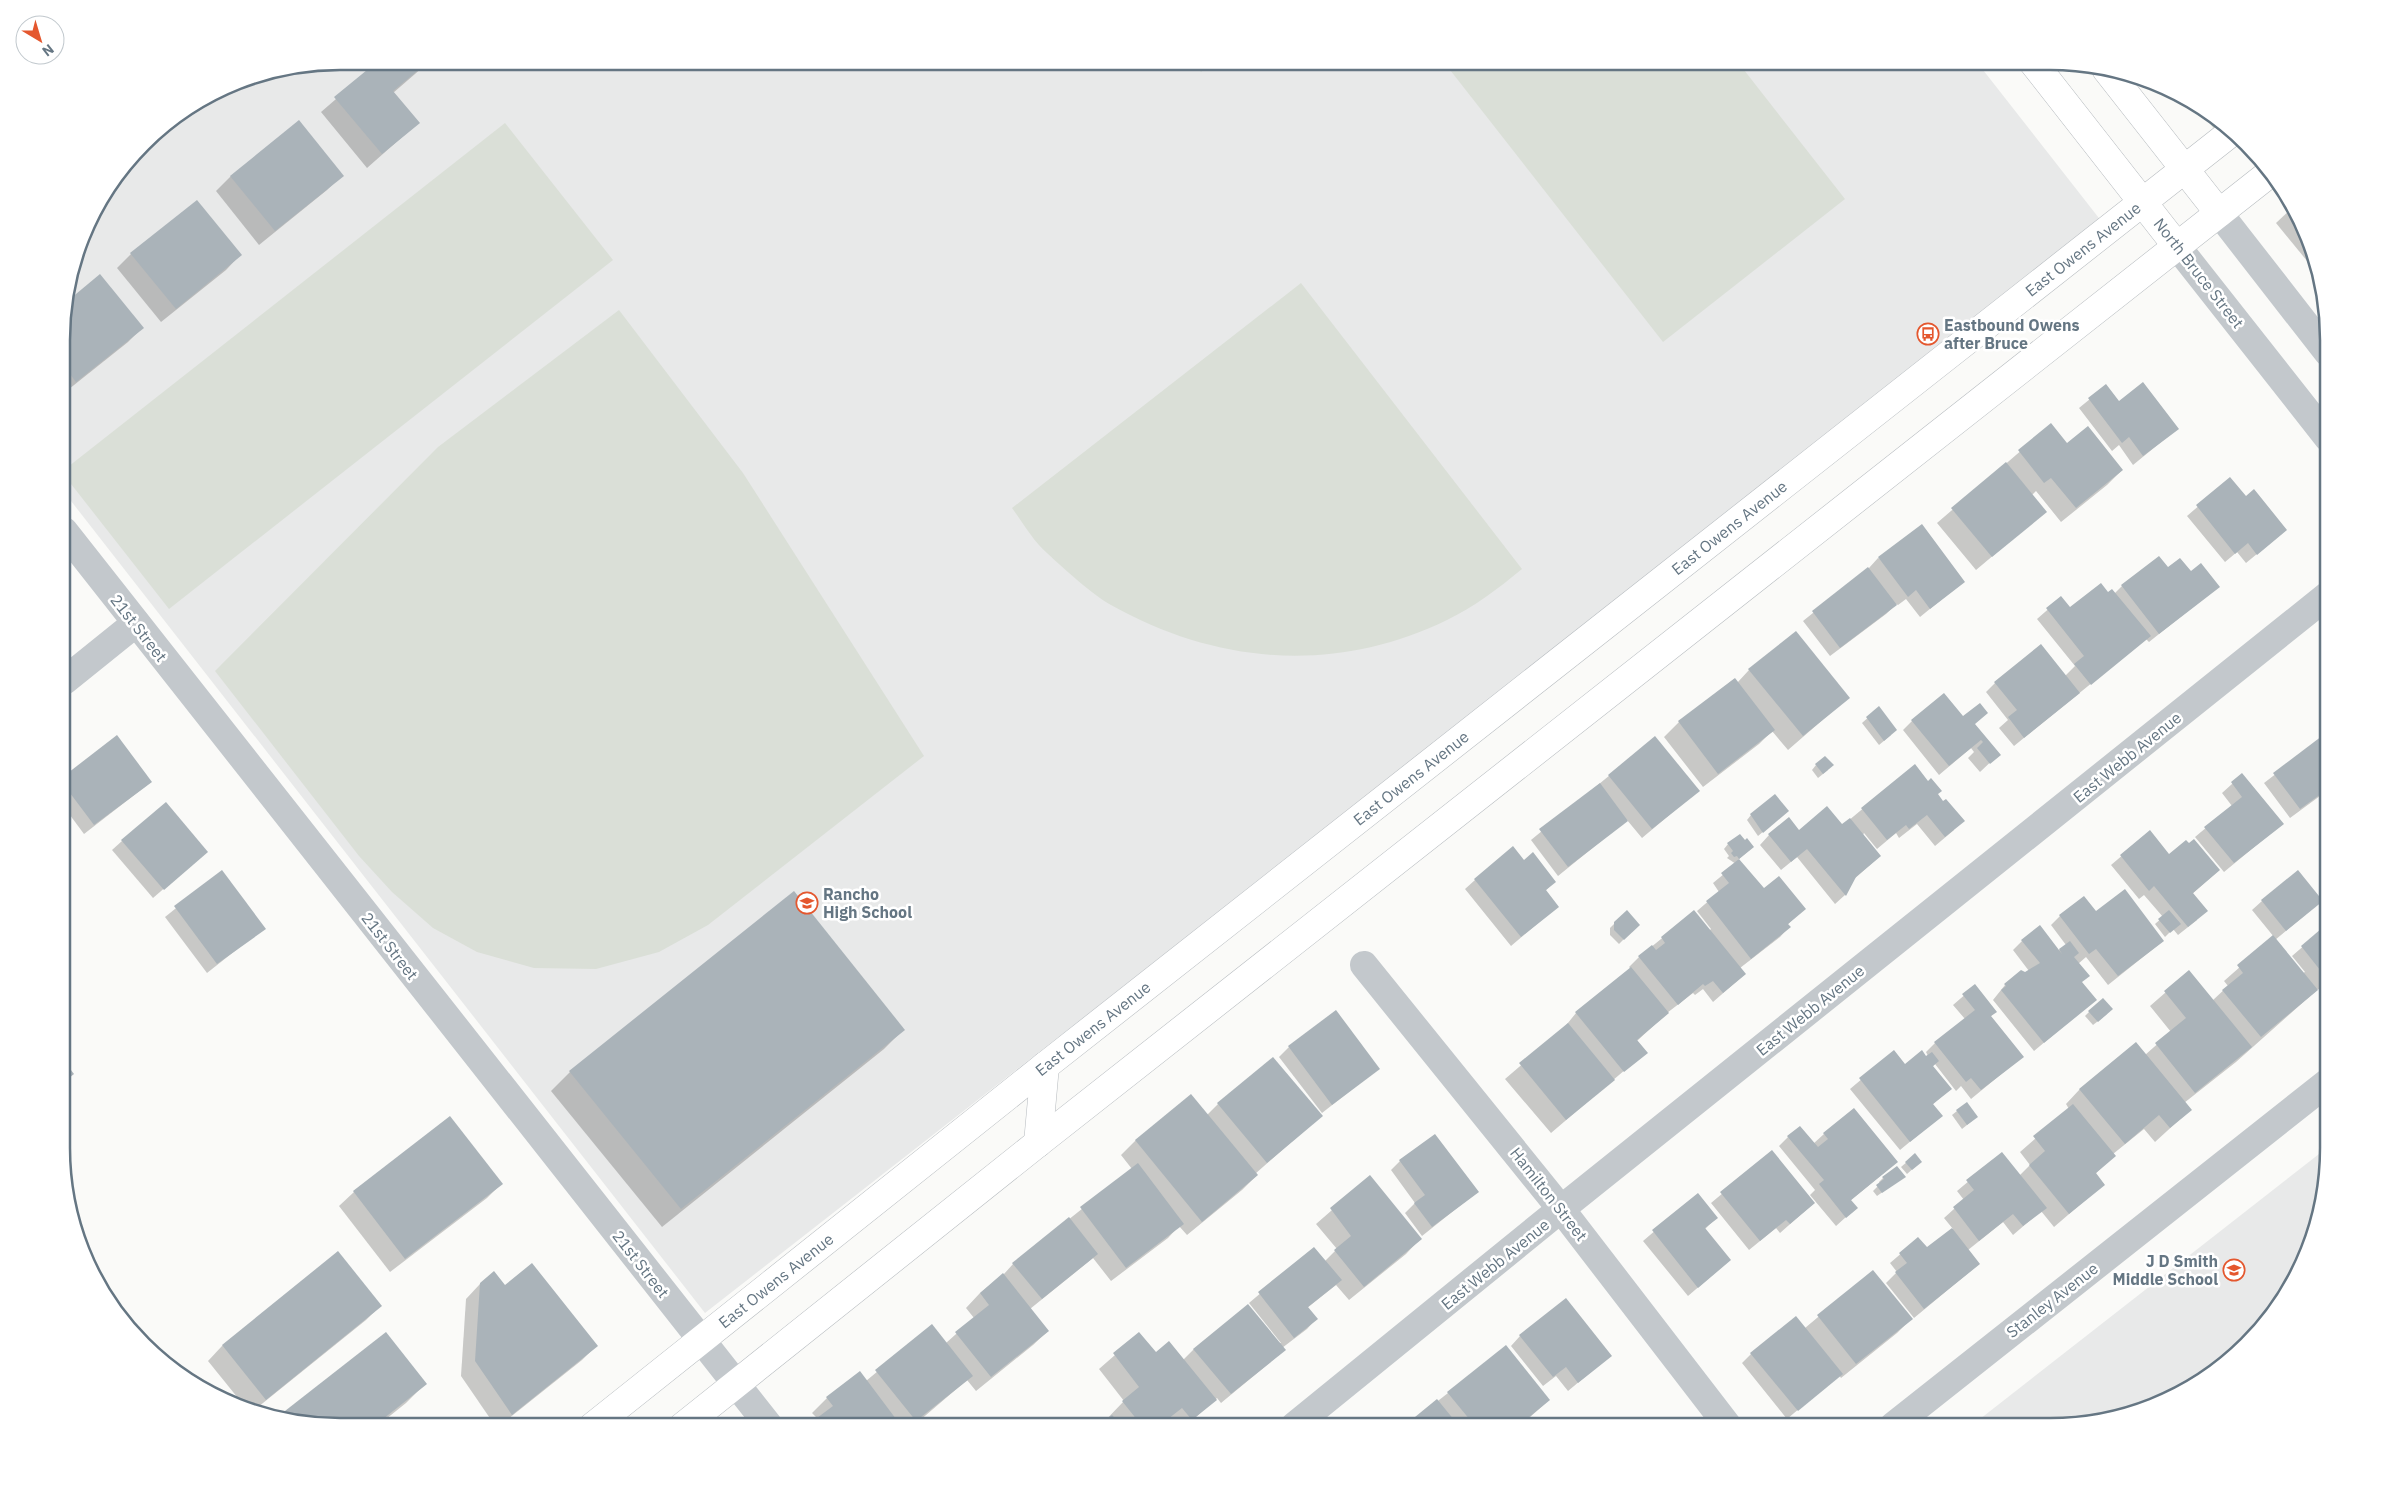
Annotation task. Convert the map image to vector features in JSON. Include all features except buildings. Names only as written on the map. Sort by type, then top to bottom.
[{"type":"main road","name":"North Bruce Street","points":[[2039,70],[2176,245]]},
{"type":"main road","points":[[2113,77],[2219,213]]},
{"type":"main road","name":"East Owens Avenue","points":[[606,1418],[709,1350],[1045,1066],[2227,136]]},
{"type":"main road","points":[[693,1418],[1038,1143],[2265,176]]},
{"type":"main road","points":[[1038,1143],[1045,1066]]},
{"type":"street","points":[[2219,213],[2320,343]]},
{"type":"street","name":"North Bruce Street","points":[[2176,245],[2320,428]]},
{"type":"street","name":"21st Street","points":[[70,539],[763,1418]]},
{"type":"street","name":"East Webb Avenue","points":[[1304,1418],[1561,1209],[2320,602]]},
{"type":"street","points":[[70,676],[136,624]]},
{"type":"street","name":"Hamilton Street","points":[[1364,965],[1561,1209],[1722,1418]]},
{"type":"street","name":"Stanley Avenue","points":[[1903,1418],[2320,1088]]},
{"type":"shaded area","name":"Rancho High School","points":[[340,70],[1983,70],[2102,222],[705,1313],[70,500],[70,340],[75,287],[84,253],[106,205],[126,175],[149,149],[190,115],[236,91],[253,84],[287,75]]},
{"type":"shaded area","points":[[1450,70],[1744,70],[1845,199],[1663,342]]},
{"type":"shaded area","points":[[2207,120],[2216,127],[2214,129]]},
{"type":"shaded area","points":[[505,123],[613,260],[169,609],[70,483],[70,465]]},
{"type":"shaded area","points":[[1301,283],[1522,569],[1486,597],[1447,620],[1405,637],[1363,649],[1320,655],[1278,655],[1235,650],[1193,640],[1152,625],[1104,601],[1042,548],[1012,508]]},
{"type":"shaded area","points":[[619,310],[743,473],[924,756],[708,925],[659,952],[596,969],[534,968],[477,952],[433,928],[392,892],[359,856],[215,671],[438,447]]},
{"type":"shaded area","name":"J D Smith Middle School","points":[[2320,1153],[2318,1184],[2311,1218],[2292,1268],[2264,1313],[2241,1339],[2215,1362],[2170,1390],[2120,1409],[2086,1416],[1981,1418]]},
{"type":"place","name":"Eastbound Owens after Bruce","points":[[1928,334]]},
{"type":"place","name":"Rancho High School","points":[[807,903]]},
{"type":"place","name":"J D Smith Middle School","points":[[2234,1270]]}]
